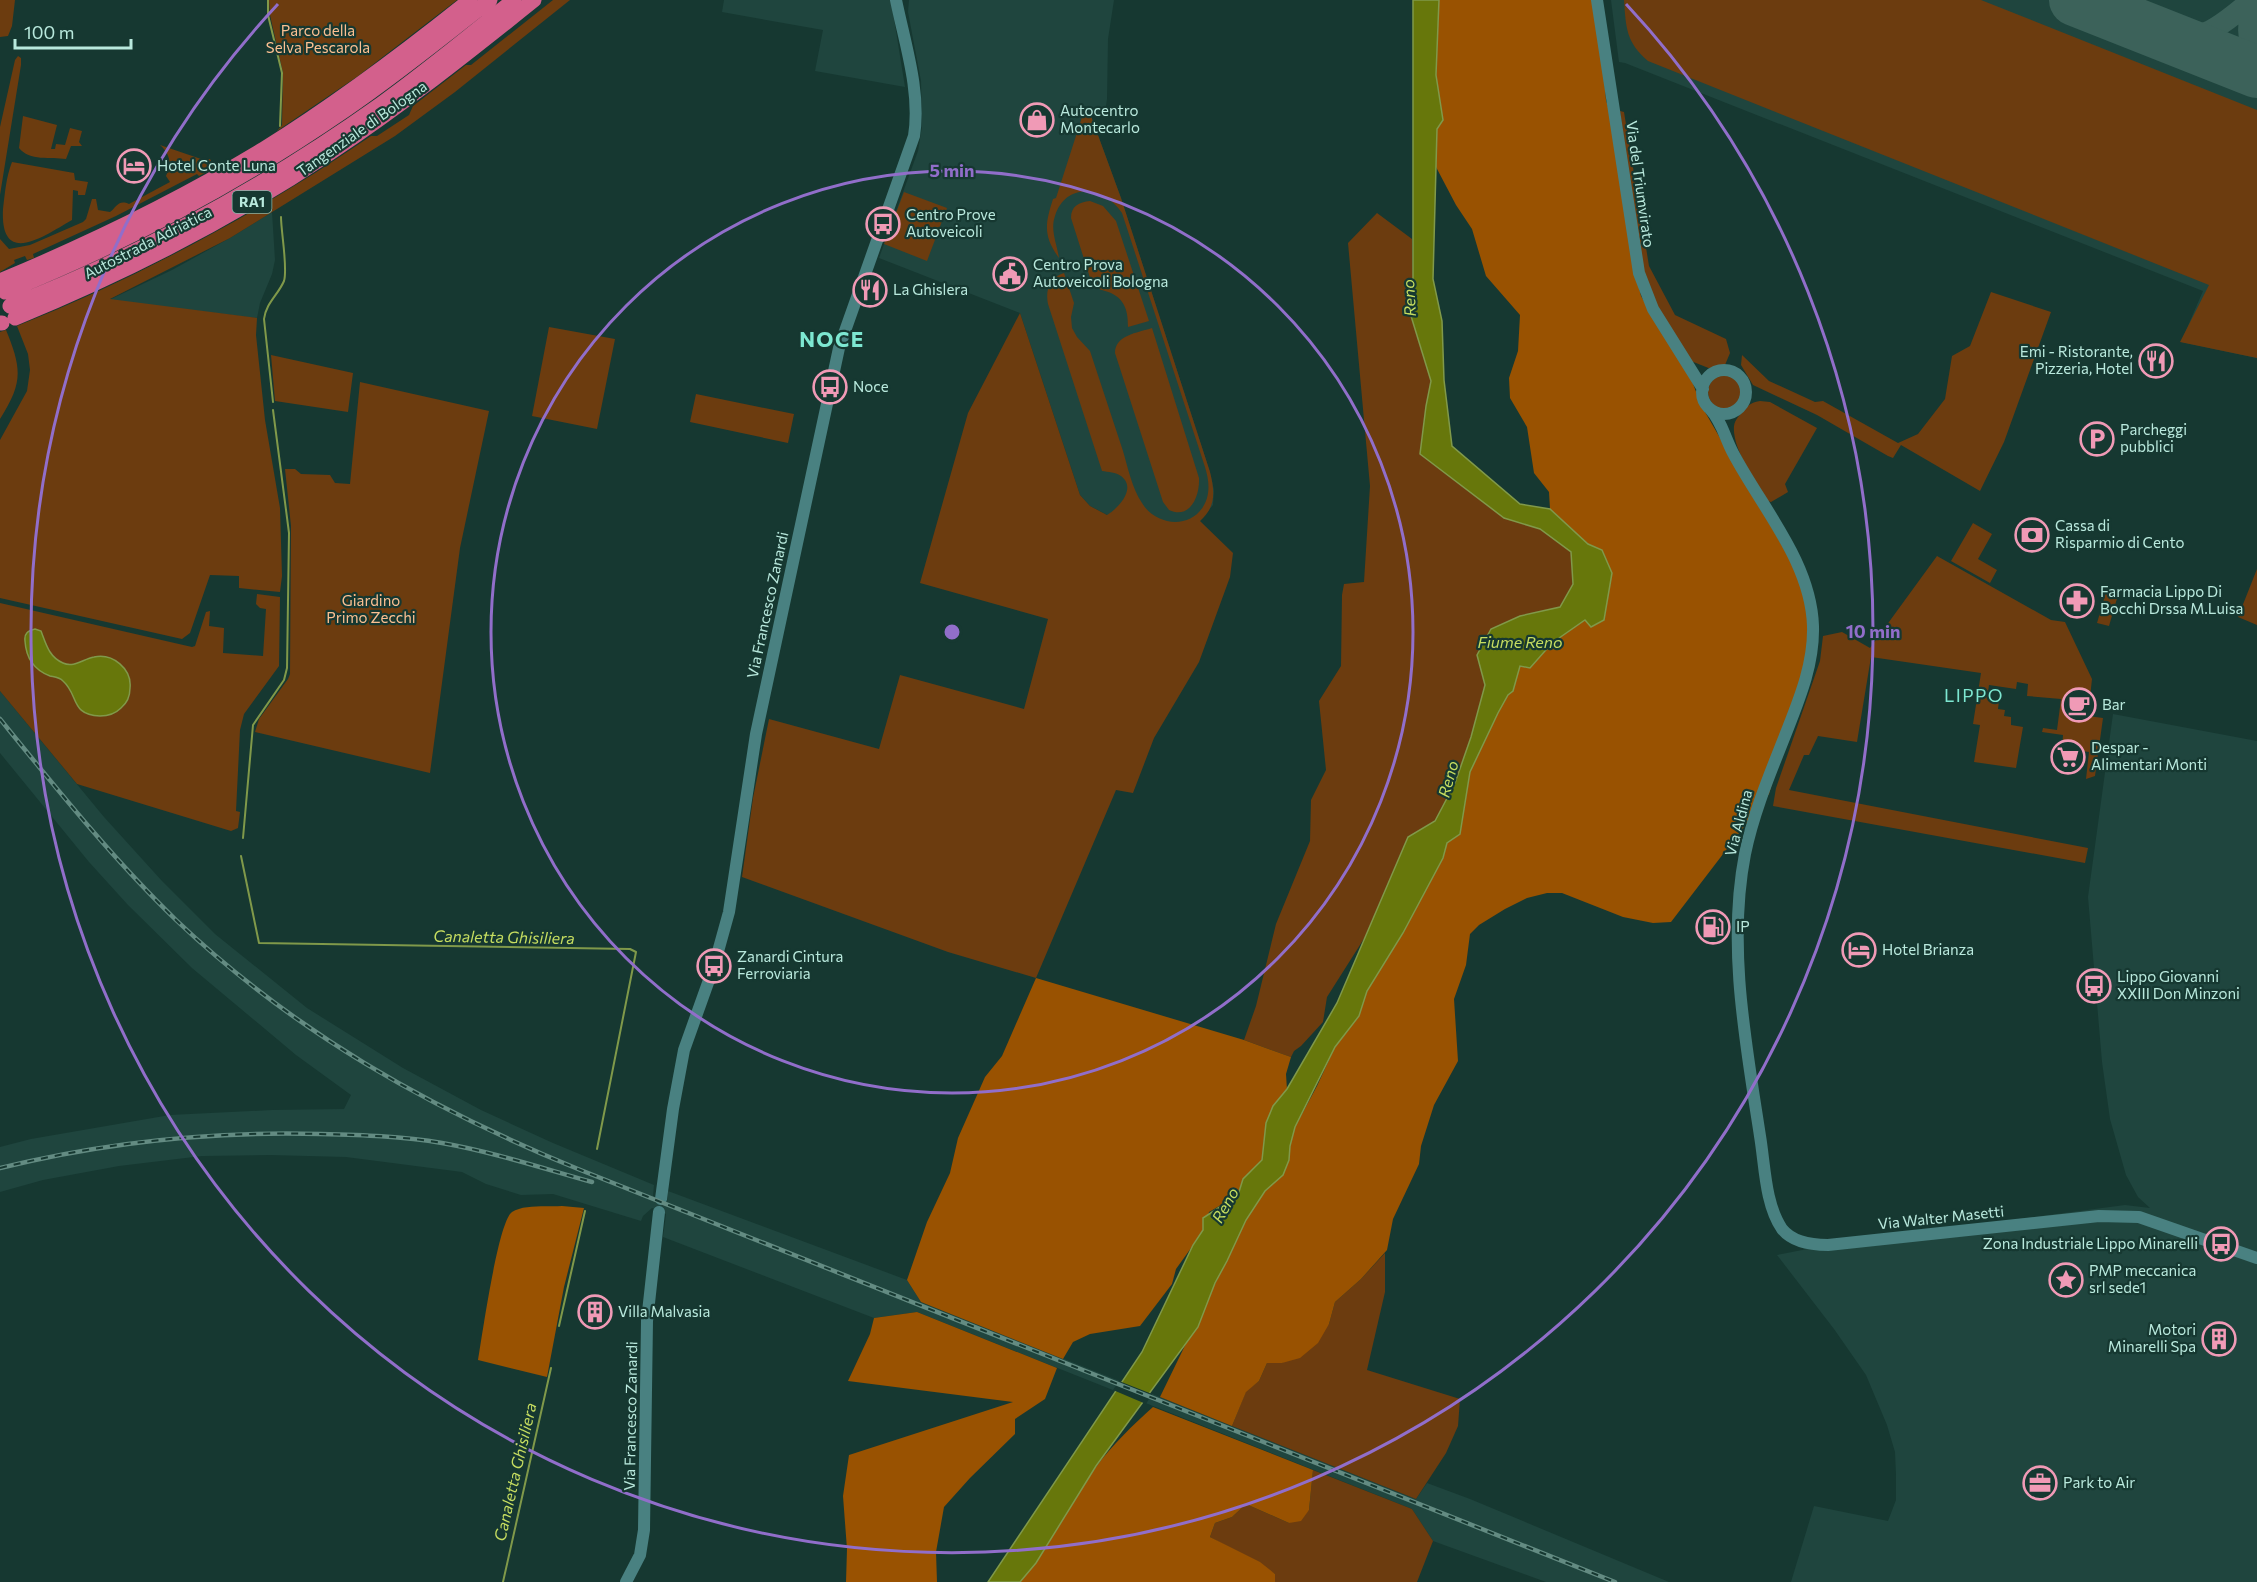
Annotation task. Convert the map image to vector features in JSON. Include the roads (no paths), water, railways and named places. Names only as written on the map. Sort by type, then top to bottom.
[{"type":"highway","name":"RA1","points":[[5,307],[69,252],[195,189],[263,149],[381,70],[470,0]]},
{"type":"highway","name":"Autostrada Adriatica","points":[[5,307],[266,161],[372,91],[490,0]]},
{"type":"highway","name":"Autostrada Adriatica","points":[[5,307],[135,252],[240,195],[301,158],[381,104],[514,0]]},
{"type":"highway","name":"Tangenziale di Bologna","points":[[5,307],[78,291],[157,254],[276,188],[389,113],[534,0]]},
{"type":"street","name":"Via Francesco Zanardi","points":[[661,1199],[674,1100],[684,1050],[714,966],[729,912],[756,734],[843,333],[914,136],[915,97],[896,0]]},
{"type":"street","name":"Via Francesco Zanardi","points":[[902,0],[902,24]]},
{"type":"street","name":"Via del Triumvirato","points":[[1598,0],[1639,273],[1653,309],[1684,362],[1703,389]]},
{"type":"street","points":[[1684,362],[1701,371],[1733,372],[1743,381],[1746,397],[1736,411],[1723,414],[1710,409],[1704,400],[1703,389],[1707,380],[1715,373]]},
{"type":"street","name":"Via Aldina","points":[[1710,409],[1718,417],[1742,469],[1801,573],[1809,594],[1813,625],[1810,663],[1761,798],[1745,853],[1740,893],[1740,989],[1751,1079],[1772,1208]]},
{"type":"street","name":"Via Aldina","points":[[1736,411],[1731,436],[1742,469]]},
{"type":"street","name":"Via Walter Masetti","points":[[1772,1208],[1783,1230],[1789,1235],[1801,1242],[1817,1245],[2099,1216],[2130,1215],[2257,1258]]},
{"type":"street","name":"Via Francesco Zanardi","points":[[626,1582],[640,1555],[644,1530],[647,1321],[659,1212]]},
{"type":"water","name":"Fiume Reno","points":[[1413,0],[1439,0],[1436,75],[1443,120],[1437,129],[1433,279],[1442,321],[1444,380],[1452,446],[1520,504],[1550,509],[1588,544],[1602,550],[1612,573],[1604,620],[1591,627],[1585,620],[1552,643],[1530,668],[1520,666],[1513,691],[1508,695],[1498,713],[1470,772],[1460,834],[1447,843],[1443,858],[1403,933],[1367,991],[1359,1016],[1335,1047],[1295,1127],[1289,1160],[1283,1175],[1265,1191],[1246,1220],[1215,1283],[1198,1327],[1096,1466],[1036,1563],[1020,1582],[988,1582],[1142,1352],[1193,1245],[1203,1230],[1203,1218],[1238,1195],[1243,1179],[1262,1160],[1266,1123],[1273,1106],[1287,1089],[1337,1003],[1408,837],[1435,821],[1455,783],[1471,737],[1485,685],[1477,655],[1491,629],[1520,616],[1560,607],[1573,584],[1571,552],[1540,529],[1504,518],[1420,454],[1431,381],[1408,301],[1413,285]]},
{"type":"water","points":[[35,629],[41,631],[51,654],[63,663],[75,664],[101,656],[120,664],[130,681],[129,697],[123,706],[114,713],[103,716],[90,715],[79,708],[63,681],[39,670],[29,658],[25,636]]},
{"type":"waterway","name":"Canaletta Ghisiliera","points":[[268,0],[268,15],[282,73],[280,126]]},
{"type":"waterway","name":"Canaletta Ghisiliera","points":[[273,402],[264,319],[267,308],[284,281],[285,259],[281,217]]},
{"type":"waterway","name":"Canaletta Ghisiliera","points":[[243,838],[253,725],[284,680],[287,668],[289,533],[273,410]]},
{"type":"waterway","name":"Canaletta Ghisiliera","points":[[241,856],[259,943],[630,949],[636,952],[597,1149]]},
{"type":"waterway","name":"Canaletta Ghisiliera","points":[[559,1326],[585,1211]]},
{"type":"waterway","name":"Canaletta Ghisiliera","points":[[503,1582],[551,1368]]},
{"type":"railway","points":[[0,719],[63,797],[176,920],[268,998],[365,1064],[416,1093],[469,1120],[578,1169],[1615,1582]]},
{"type":"railway","points":[[0,1168],[79,1151],[159,1140],[239,1134],[366,1135],[442,1143],[592,1182]]},
{"type":"place","name":"Autocentro Montecarlo","points":[[1037,120]]},
{"type":"place","name":"Hotel Conte Luna","points":[[134,166]]},
{"type":"place","name":"Centro Prove Autoveicoli","points":[[883,224]]},
{"type":"place","name":"Centro Prova Autoveicoli Bologna","points":[[1010,274]]},
{"type":"place","name":"La Ghislera","points":[[870,290]]},
{"type":"place","name":"Emi - Ristorante, Pizzeria, Hotel","points":[[2156,361]]},
{"type":"place","name":"Noce","points":[[830,387]]},
{"type":"place","name":"Parcheggi pubblici","points":[[2097,439]]},
{"type":"place","name":"Cassa di Risparmio di Cento","points":[[2032,535]]},
{"type":"place","name":"Farmacia Lippo Di Bocchi Drssa M.Luisa","points":[[2077,601]]},
{"type":"place","name":"Bar","points":[[2079,705]]},
{"type":"place","name":"Despar - Alimentari Monti","points":[[2068,757]]},
{"type":"place","name":"IP","points":[[1713,927]]},
{"type":"place","name":"Hotel Brianza","points":[[1859,950]]},
{"type":"place","name":"Zanardi Cintura Ferroviaria","points":[[714,966]]},
{"type":"place","name":"Lippo Giovanni XXIII Don Minzoni","points":[[2094,986]]},
{"type":"place","name":"Zona Industriale Lippo Minarelli","points":[[2221,1244]]},
{"type":"place","name":"PMP meccanica srl sede1","points":[[2066,1280]]},
{"type":"place","name":"Villa Malvasia","points":[[595,1312]]},
{"type":"place","name":"Motori Minarelli Spa","points":[[2219,1339]]},
{"type":"place","name":"Park to Air","points":[[2040,1483]]},
{"type":"district","name":"NOCE","points":[[832,340]]},
{"type":"district","name":"LIPPO","points":[[1974,696]]},
{"type":"park label","name":"Parco della Selva Pescarola","points":[[318,40]]},
{"type":"park label","name":"Giardino Primo Zecchi","points":[[371,610]]},
{"type":"water label","name":"Reno","points":[[1409,298]]},
{"type":"water label","name":"Reno","points":[[1448,779]]},
{"type":"water label","name":"Reno","points":[[1225,1205]]}]
